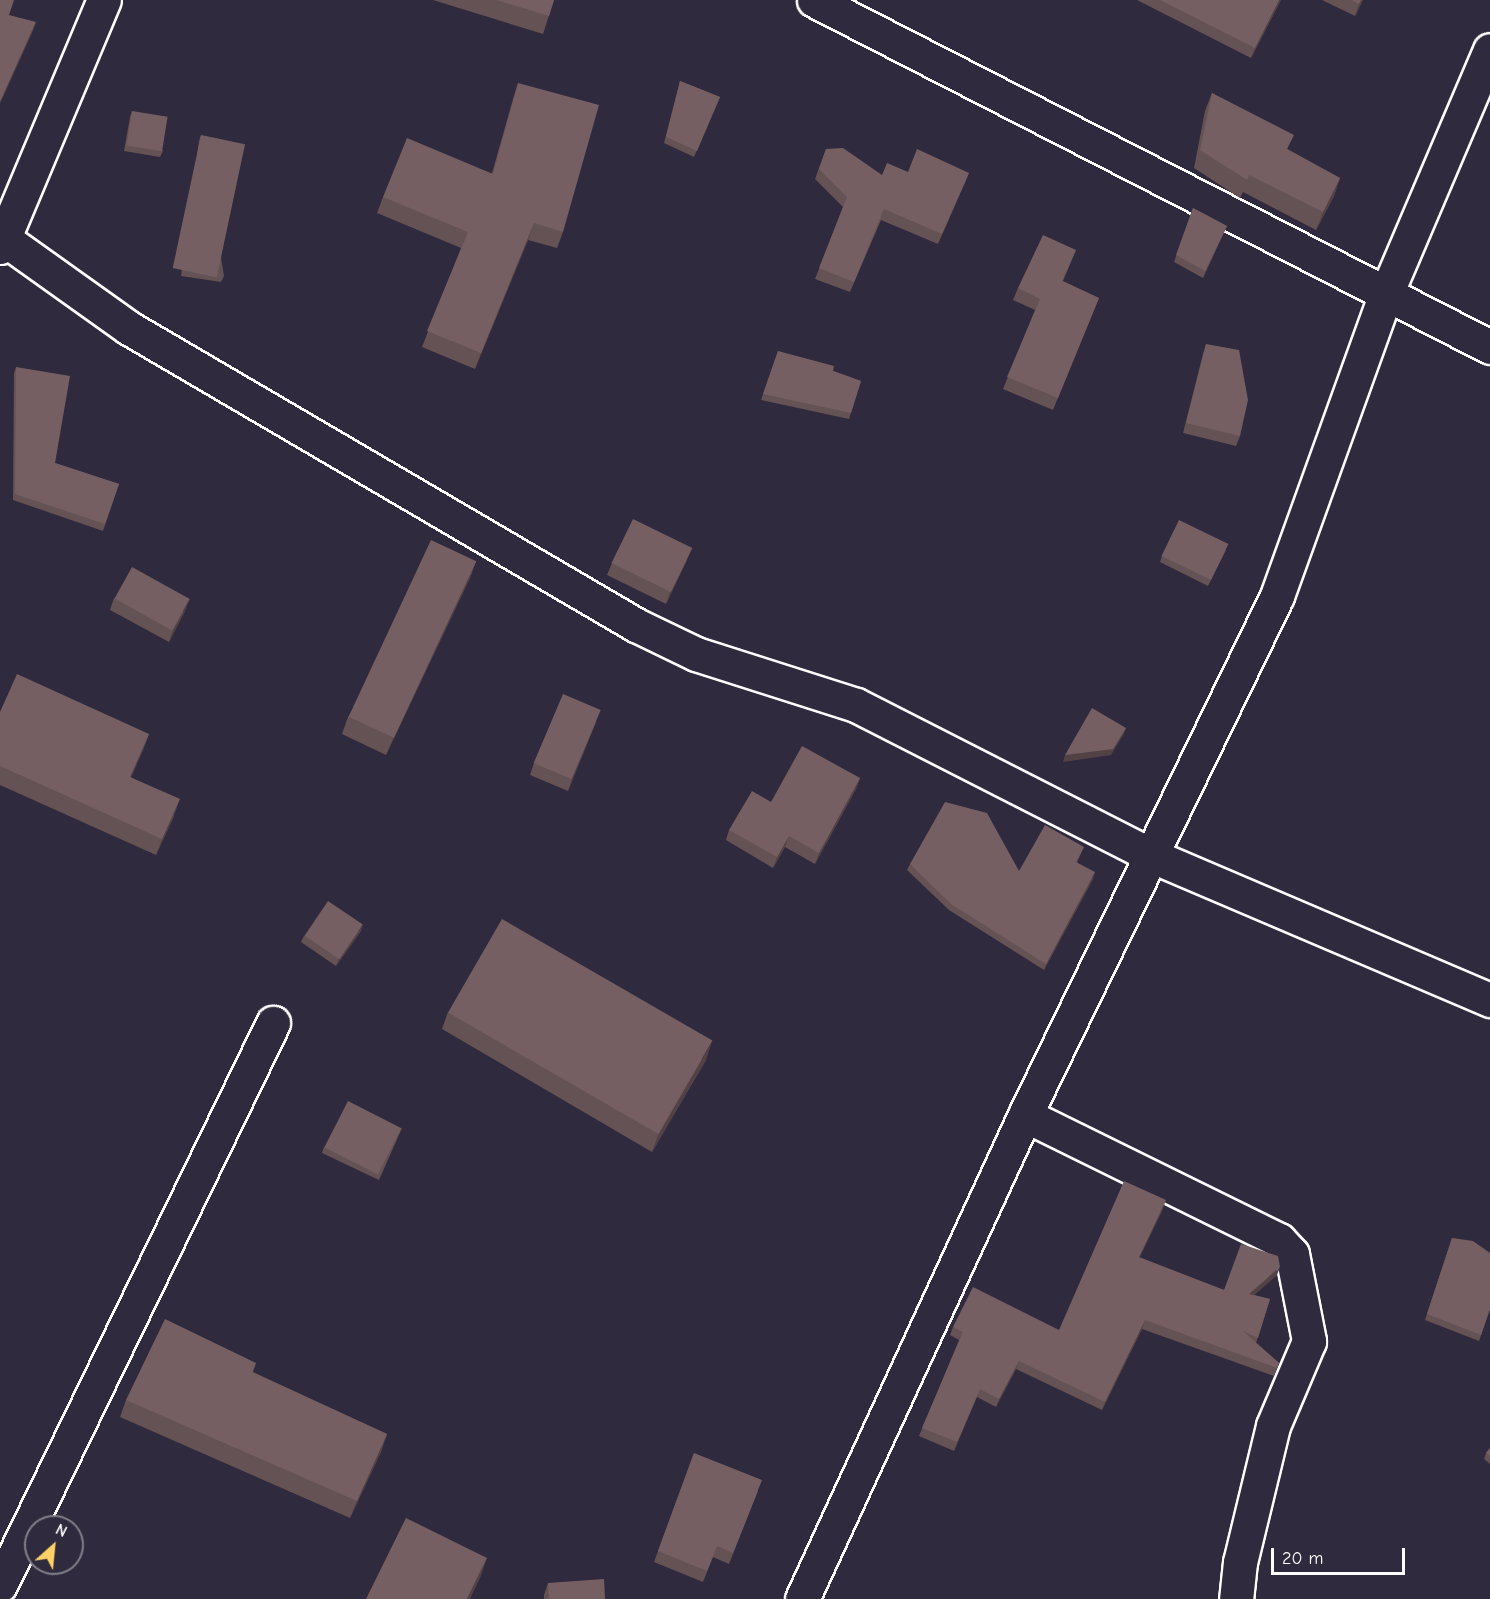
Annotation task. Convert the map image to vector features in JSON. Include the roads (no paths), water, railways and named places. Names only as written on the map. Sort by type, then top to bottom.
[{"type":"street","points":[[104,0],[1,240],[129,328],[636,625],[696,654],[856,705],[1150,855],[1490,1000]]},
{"type":"street","points":[[814,0],[1490,347]]},
{"type":"street","points":[[802,1599],[1025,1115],[1285,575],[1386,294],[1490,50]]},
{"type":"street","points":[[0,1585],[273,1023]]},
{"type":"street","points":[[1025,1115],[1279,1240],[1292,1254],[1309,1341],[1270,1436],[1240,1562],[1236,1599]]}]
